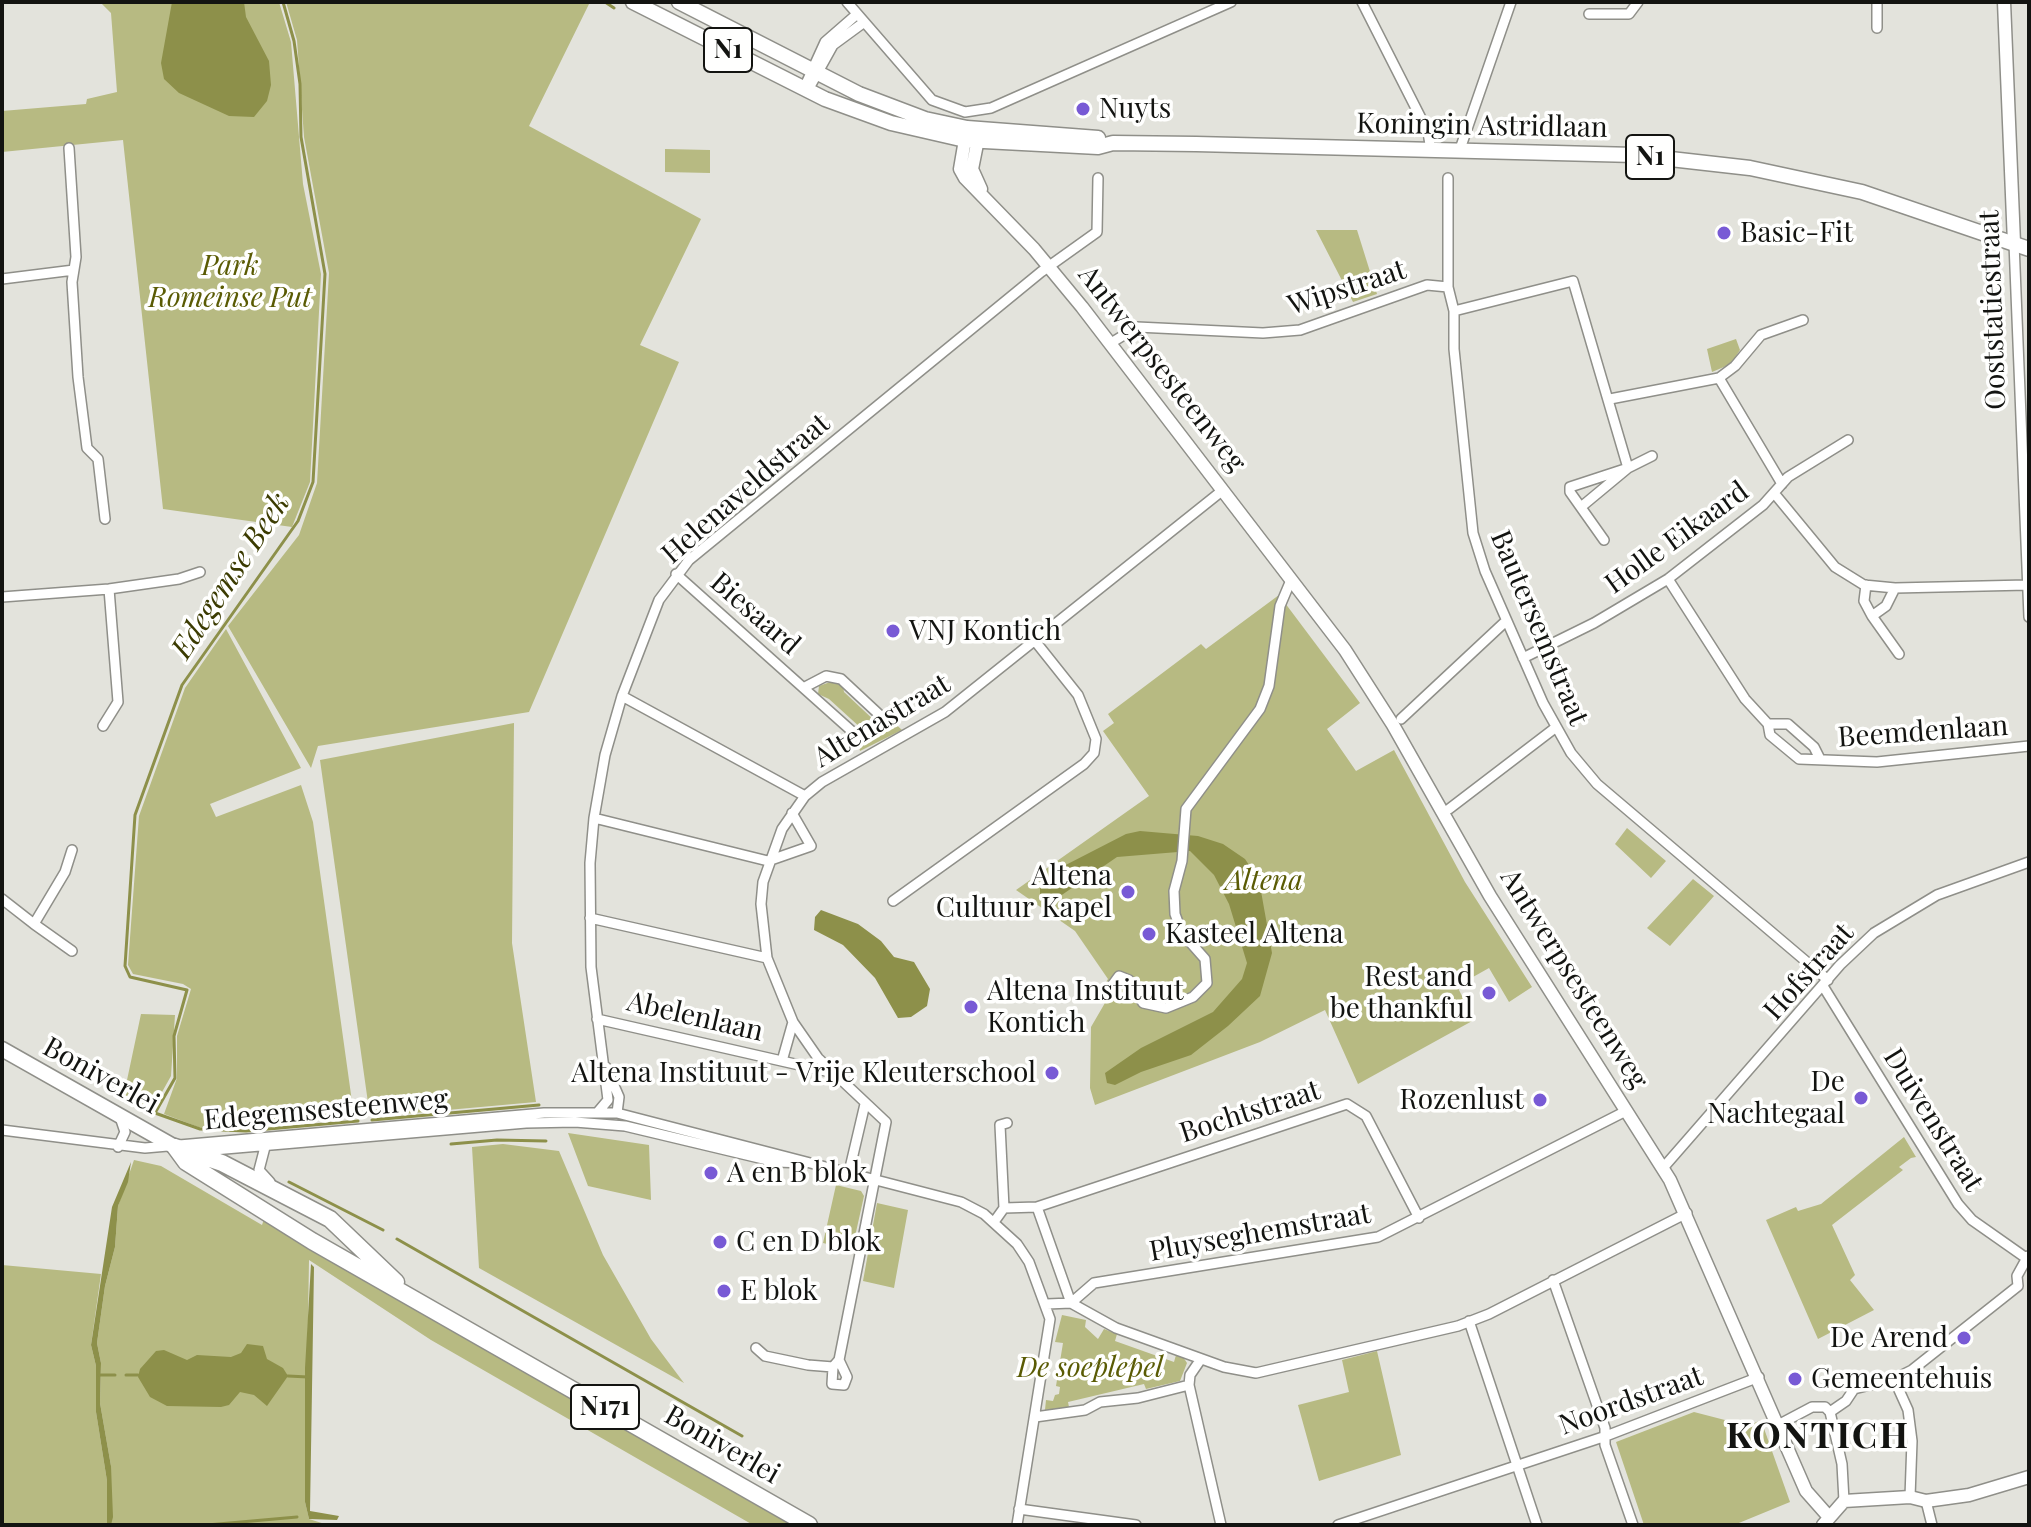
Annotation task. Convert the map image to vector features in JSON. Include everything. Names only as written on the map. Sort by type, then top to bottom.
[{"type":"highway","name":"Boniverlei","points":[[175,1147],[186,1162],[312,1241],[401,1289],[809,1525]]},
{"type":"highway","name":"Boniverlei","points":[[175,1147],[222,1163],[330,1219],[401,1289]]},
{"type":"main road","name":"N1","points":[[633,2],[806,89],[891,123],[972,135]]},
{"type":"main road","name":"N1","points":[[679,2],[873,100],[972,135]]},
{"type":"main road","name":"Koningin Astridlaan","points":[[972,135],[1098,138],[1113,143],[1635,155],[1750,168],[1862,192],[2029,249]]},
{"type":"main road","name":"Boniverlei","points":[[2,1049],[175,1147]]},
{"type":"street","points":[[847,2],[932,100],[955,110],[991,108],[1231,2]]},
{"type":"street","points":[[1362,2],[1428,132],[1431,151]]},
{"type":"street","points":[[1459,152],[1511,2]]},
{"type":"street","points":[[1589,14],[1629,14],[1638,2]]},
{"type":"street","points":[[1877,2],[1877,28]]},
{"type":"street","name":"Ooststatiestraat","points":[[2004,2],[2029,617]]},
{"type":"street","points":[[806,89],[833,45],[859,19]]},
{"type":"street","name":"Antwerpsesteenweg","points":[[972,135],[960,169],[969,184],[984,196],[1114,340],[1345,650],[1393,725],[1490,896],[1663,1168],[1687,1213],[1806,1491],[1826,1521]]},
{"type":"street","points":[[69,148],[78,377],[87,448],[98,459],[105,519]]},
{"type":"street","name":"Helenaveldstraat","points":[[598,1118],[608,1100],[597,1019],[590,918],[594,818],[605,755],[622,696],[652,614],[676,574],[689,560],[1049,267],[1097,232],[1098,178]]},
{"type":"street","name":"Bautersemstraat","points":[[1448,178],[1448,287],[1454,311],[1454,349],[1473,533],[1506,621],[1555,728],[1571,753],[1608,794],[1825,983]]},
{"type":"street","points":[[2,279],[74,270]]},
{"type":"street","points":[[1454,311],[1573,281],[1628,468]]},
{"type":"street","name":"Wipstraat","points":[[1114,340],[1137,327],[1263,333],[1300,330],[1427,285],[1448,287]]},
{"type":"street","points":[[1610,399],[1719,378],[1735,366],[1761,335],[1803,320]]},
{"type":"street","points":[[1719,378],[1782,484]]},
{"type":"street","name":"Holle Eikaard","points":[[1523,658],[1594,623],[1668,579],[1782,484],[1848,440]]},
{"type":"street","points":[[1604,540],[1570,487],[1628,468],[1652,456]]},
{"type":"street","points":[[1581,507],[1628,468]]},
{"type":"street","name":"Altenastraat","points":[[875,1178],[886,1122],[830,1072],[793,1022],[767,958],[761,904],[768,861],[792,813],[805,796],[857,760],[945,712],[1223,490]]},
{"type":"street","points":[[1774,493],[1835,567],[1866,585],[1895,588],[2027,585]]},
{"type":"street","points":[[2,597],[109,589],[179,579],[200,572]]},
{"type":"street","name":"Biesaard","points":[[676,574],[855,734]]},
{"type":"street","name":"Beemdenlaan","points":[[1668,579],[1745,699],[1768,724],[1772,737],[1796,757],[1877,762],[2029,746]]},
{"type":"street","points":[[1108,991],[1119,976],[1129,980],[1143,1003],[1166,1008],[1193,997],[1204,988],[1207,965],[1182,933],[1175,914],[1174,891],[1183,851],[1186,809],[1260,709],[1269,686],[1280,606],[1291,580]]},
{"type":"street","points":[[1866,585],[1864,601],[1899,654]]},
{"type":"street","points":[[1872,616],[1886,606],[1895,588]]},
{"type":"street","points":[[103,726],[118,702],[109,589]]},
{"type":"street","points":[[1401,719],[1506,621]]},
{"type":"street","points":[[893,901],[1084,764],[1094,753],[1096,739],[1078,695],[1035,641]]},
{"type":"street","name":"Biesaard","points":[[805,687],[826,676],[841,679],[885,720]]},
{"type":"street","points":[[622,696],[805,796]]},
{"type":"street","name":"Beemdenlaan","points":[[1768,724],[1788,724],[1814,747],[1820,759]]},
{"type":"street","points":[[1449,809],[1555,728]]},
{"type":"street","points":[[594,818],[768,861],[783,859],[811,846],[792,813]]},
{"type":"street","points":[[34,924],[65,872],[72,850]]},
{"type":"street","name":"Hofstraat","points":[[1663,1168],[1825,983],[1874,933],[1937,895],[2029,862]]},
{"type":"street","points":[[2,899],[72,951]]},
{"type":"street","points":[[590,918],[767,958]]},
{"type":"street","name":"Duivenstraat","points":[[1825,983],[1958,1204],[1972,1220],[2028,1257]]},
{"type":"street","name":"Abelenlaan","points":[[597,1019],[830,1072]]},
{"type":"street","points":[[782,1061],[793,1022]]},
{"type":"street","name":"Helenaveldstraat","points":[[605,1064],[619,1097],[617,1113]]},
{"type":"street","points":[[849,1172],[865,1104]]},
{"type":"street","name":"Bochtstraat","points":[[1037,1207],[1347,1104],[1366,1116],[1419,1218]]},
{"type":"street","name":"Pluyseghemstraat","points":[[1071,1303],[1094,1283],[1367,1240],[1419,1218],[1626,1111]]},
{"type":"street","points":[[598,1118],[617,1113]]},
{"type":"street","name":"Edegemsesteenweg","points":[[617,1113],[961,1202],[994,1222],[1029,1262],[1047,1304]]},
{"type":"street","points":[[118,1115],[125,1132],[118,1147]]},
{"type":"street","name":"Edegemsesteenweg","points":[[175,1147],[298,1133],[560,1117],[598,1118],[776,1162],[813,1163]]},
{"type":"street","name":"Edegemsesteenweg","points":[[175,1147],[210,1152],[560,1117]]},
{"type":"street","points":[[994,1222],[1004,1208],[1000,1125],[1007,1123]]},
{"type":"street","points":[[2,1130],[118,1147],[175,1147]]},
{"type":"street","name":"Boniverlei","points":[[265,1147],[259,1170],[288,1197]]},
{"type":"street","points":[[145,1148],[186,1162]]},
{"type":"street","points":[[830,1379],[836,1364],[875,1178]]},
{"type":"street","points":[[1004,1208],[1037,1207],[1071,1303]]},
{"type":"street","points":[[1017,1525],[1050,1319],[1047,1304],[1071,1303],[1116,1328],[1244,1373],[1256,1373],[1469,1321],[1687,1213]]},
{"type":"street","points":[[1830,1412],[1846,1401],[1854,1389],[1894,1379],[1918,1365],[2018,1286],[2017,1276],[2028,1257]]},
{"type":"street","points":[[1553,1280],[1633,1525]]},
{"type":"street","points":[[1469,1321],[1537,1525]]},
{"type":"street","points":[[756,1348],[765,1356],[808,1365],[836,1364]]},
{"type":"street","points":[[1201,1359],[1190,1375],[1189,1385],[1221,1525]]},
{"type":"street","points":[[808,1365],[830,1379],[835,1387],[846,1381],[836,1364]]},
{"type":"street","name":"Noordstraat","points":[[1338,1525],[1606,1436],[1759,1377]]},
{"type":"street","points":[[1894,1379],[1908,1410],[1912,1441],[1910,1497]]},
{"type":"street","points":[[1035,1417],[1062,1415],[1085,1410],[1100,1402],[1138,1398],[1189,1385]]},
{"type":"street","points":[[1778,1425],[1812,1407],[1825,1407],[1830,1412],[1842,1464],[1844,1501]]},
{"type":"street","points":[[1826,1521],[1844,1501],[1910,1497],[1926,1501],[1969,1495],[2029,1477]]},
{"type":"street","points":[[1926,1501],[1932,1525]]},
{"type":"street","points":[[1019,1509],[1136,1525]]},
{"type":"green space","name":"Park Romeinse Put","points":[[100,2],[279,2],[291,42],[303,184],[321,274],[310,482],[292,527],[163,509],[123,140],[2,152],[2,111],[86,104],[87,99],[117,92],[111,13]]},
{"type":"green space","points":[[286,2],[590,2],[529,126],[701,219],[640,345],[679,362],[529,712],[318,746],[311,768],[228,626],[299,535],[317,483],[329,273],[304,137],[297,40]]},
{"type":"green space","points":[[665,149],[710,150],[710,173],[665,172]]},
{"type":"green space","points":[[1316,230],[1357,230],[1377,294],[1353,302]]},
{"type":"green space","points":[[1736,339],[1740,350],[1731,364],[1712,372],[1707,349]]},
{"type":"green space","name":"Altena","points":[[1279,595],[1360,703],[1327,729],[1356,771],[1394,750],[1465,882],[1532,987],[1509,1002],[1489,968],[1457,986],[1474,1020],[1358,1084],[1325,1010],[1260,1042],[1095,1105],[1090,1088],[1091,1027],[1109,996],[1101,990],[1108,979],[1075,931],[1016,890],[1149,796],[1103,731],[1114,723],[1108,714],[1201,644],[1206,649]]},
{"type":"green space","points":[[226,629],[301,768],[210,804],[216,817],[301,785],[313,822],[354,1116],[201,1128],[164,1114],[177,1078],[177,1036],[191,989],[183,984],[133,974],[128,965],[139,816],[185,688]]},
{"type":"green space","points":[[833,681],[843,686],[844,692],[877,723],[888,717],[902,730],[860,751],[857,738],[862,729],[829,699],[818,694],[819,686]]},
{"type":"green space","points":[[514,723],[512,943],[536,1102],[370,1117],[320,760]]},
{"type":"green space","points":[[1627,828],[1666,861],[1651,878],[1615,844]]},
{"type":"green space","points":[[1693,879],[1714,896],[1670,946],[1647,928]]},
{"type":"green space","points":[[141,1014],[175,1015],[171,1076],[152,1110],[123,1099]]},
{"type":"green space","points":[[568,1133],[649,1145],[651,1200],[588,1186]]},
{"type":"green space","points":[[1904,1137],[1916,1157],[1899,1167],[1903,1170],[1832,1225],[1855,1275],[1850,1280],[1874,1310],[1818,1339],[1766,1220],[1796,1207],[1798,1211],[1821,1204]]},
{"type":"green space","points":[[503,1144],[559,1151],[603,1255],[651,1339],[684,1383],[479,1268],[472,1147]]},
{"type":"green space","points":[[134,1160],[161,1166],[262,1225],[264,1219],[381,1290],[791,1525],[753,1525],[431,1340],[309,1260],[305,1502],[309,1519],[328,1525],[111,1525],[111,1466],[100,1403],[101,1363],[97,1343],[105,1286],[115,1247],[118,1206]]},
{"type":"green space","points":[[836,1185],[861,1191],[864,1196],[852,1250],[823,1243]]},
{"type":"green space","points":[[877,1203],[908,1210],[894,1288],[863,1281]]},
{"type":"green space","points":[[2,1265],[101,1274],[91,1345],[96,1366],[96,1412],[107,1481],[107,1525],[2,1525]]},
{"type":"green space","name":"De soeplepel","points":[[1062,1315],[1086,1320],[1085,1327],[1098,1339],[1104,1329],[1117,1334],[1115,1341],[1174,1362],[1176,1355],[1183,1357],[1187,1363],[1180,1381],[1146,1389],[1144,1384],[1068,1402],[1069,1407],[1045,1410],[1046,1400],[1053,1401],[1059,1394],[1060,1387],[1056,1386],[1063,1343],[1055,1342]]},
{"type":"green space","points":[[1377,1351],[1401,1455],[1319,1481],[1298,1405],[1349,1392],[1342,1360]]},
{"type":"green space","points":[[1694,1412],[1748,1426],[1761,1420],[1790,1502],[1734,1525],[1644,1525],[1616,1442]]},
{"type":"shaded area","points":[[172,2],[244,2],[246,17],[269,61],[271,85],[267,101],[254,117],[229,116],[179,93],[164,79],[161,63]]},
{"type":"shaded area","points":[[1140,831],[1198,836],[1223,844],[1245,859],[1259,880],[1272,953],[1260,996],[1228,1026],[1191,1055],[1141,1072],[1115,1085],[1107,1083],[1105,1073],[1141,1048],[1213,1012],[1242,979],[1247,963],[1229,904],[1214,875],[1190,851],[1117,857],[1053,901],[1040,896],[1040,887],[1054,871],[1126,834]]},
{"type":"shaded area","points":[[821,910],[858,924],[881,941],[894,957],[914,962],[930,989],[927,1006],[911,1017],[898,1018],[875,978],[843,945],[814,930],[815,917]]},
{"type":"shaded area","points":[[131,1162],[128,1182],[118,1206],[115,1247],[105,1286],[97,1343],[101,1363],[100,1403],[111,1466],[113,1517],[111,1525],[107,1525],[107,1481],[96,1412],[96,1366],[91,1345],[112,1207]]},
{"type":"shaded area","points":[[311,1264],[314,1267],[310,1511],[339,1516],[337,1520],[309,1519],[305,1502],[305,1368]]},
{"type":"shaded area","points":[[247,1344],[263,1346],[267,1359],[283,1368],[288,1376],[267,1406],[254,1395],[240,1392],[229,1405],[221,1407],[167,1406],[150,1397],[138,1377],[140,1369],[156,1351],[164,1350],[187,1360],[197,1355],[231,1357],[241,1353]]},
{"type":"waterway","name":"Edegemse Beek","points":[[283,2],[294,41],[300,84],[301,137],[325,274],[313,482],[298,521],[182,685],[135,815],[125,966],[130,977],[187,990],[174,1036],[175,1078],[155,1113],[200,1129],[246,1131],[358,1121]]},
{"type":"waterway","name":"Edegemse Beek","points":[[605,2],[614,8]]},
{"type":"waterway","points":[[372,1120],[539,1105]]},
{"type":"waterway","points":[[640,1124],[659,1129]]},
{"type":"waterway","points":[[451,1144],[497,1140],[546,1141]]},
{"type":"waterway","points":[[289,1182],[383,1230]]},
{"type":"waterway","points":[[397,1239],[742,1436]]},
{"type":"waterway","points":[[99,1375],[115,1375]]},
{"type":"waterway","points":[[126,1375],[138,1375]]},
{"type":"waterway","points":[[288,1376],[308,1377]]},
{"type":"waterway","points":[[207,1525],[297,1517]]},
{"type":"place","name":"Nuyts","points":[[1083,109]]},
{"type":"place","name":"Basic-Fit","points":[[1724,233]]},
{"type":"place","name":"VNJ Kontich","points":[[893,631]]},
{"type":"place","name":"Altena Cultuur Kapel","points":[[1128,892]]},
{"type":"place","name":"Kasteel Altena","points":[[1149,934]]},
{"type":"place","name":"Rest and be thankful","points":[[1489,993]]},
{"type":"place","name":"Altena Instituut Kontich","points":[[971,1007]]},
{"type":"place","name":"Altena Instituut - Vrije Kleuterschool","points":[[1052,1073]]},
{"type":"place","name":"De Nachtegaal","points":[[1861,1098]]},
{"type":"place","name":"Rozenlust","points":[[1540,1100]]},
{"type":"place","name":"A en B blok","points":[[711,1173]]},
{"type":"place","name":"C en D blok","points":[[720,1242]]},
{"type":"place","name":"E blok","points":[[724,1291]]},
{"type":"place","name":"De Arend","points":[[1964,1338]]},
{"type":"place","name":"Gemeentehuis","points":[[1795,1379]]},
{"type":"district","name":"KONTICH","points":[[1818,1437]]}]
